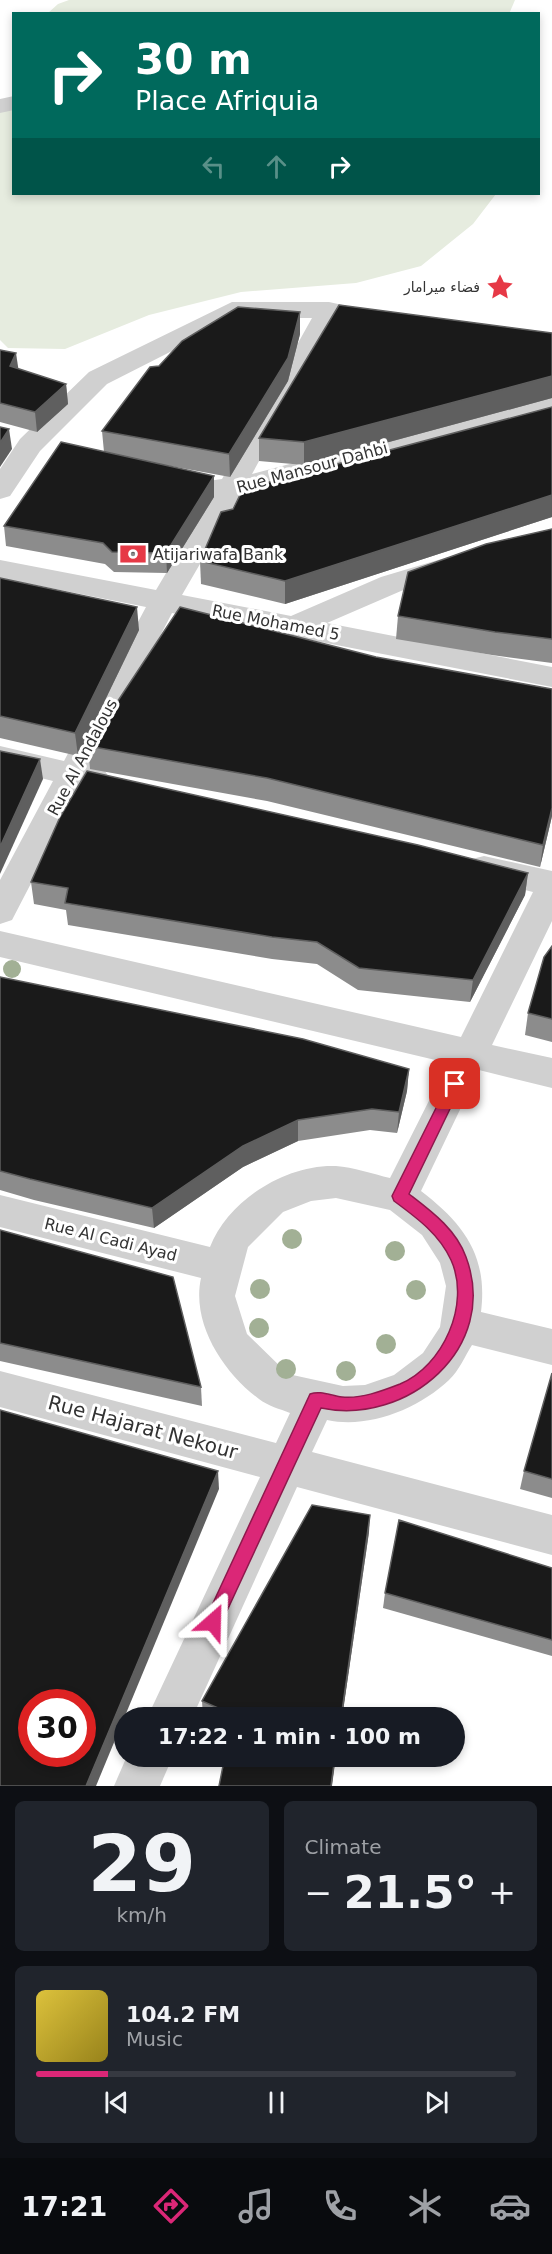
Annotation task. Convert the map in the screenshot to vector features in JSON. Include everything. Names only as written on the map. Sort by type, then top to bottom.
[{"type":"street","points":[[0,490],[30,445],[98,378],[232,310],[329,310],[373,317]]},
{"type":"street","name":"Rue Al Andalous","points":[[0,911],[164,601],[230,489],[329,310]]},
{"type":"street","name":"Rue Mansour Dahbi","points":[[197,482],[230,489],[552,402]]},
{"type":"street","points":[[0,437],[63,452]]},
{"type":"street","points":[[296,625],[392,584],[477,556]]},
{"type":"street","name":"Rue Mohamed 5","points":[[0,569],[552,676]]},
{"type":"street","points":[[0,757],[120,785]]},
{"type":"street","points":[[400,1196],[552,886],[459,863]]},
{"type":"street","points":[[0,944],[552,1073]]},
{"type":"street","points":[[336,1182],[400,1196],[435,1223],[459,1258],[465,1286],[459,1332],[437,1366],[407,1389],[365,1404],[343,1405],[316,1400],[291,1395],[274,1387],[231,1344],[216,1296],[222,1267],[233,1236],[270,1201],[298,1189],[336,1182]]},
{"type":"street","name":"Rue Al Cadi Ayad","points":[[0,1211],[222,1267]]},
{"type":"street","points":[[460,1324],[552,1347]]},
{"type":"street","name":"Rue Hajarat Nekour","points":[[0,1389],[552,1535]]},
{"type":"street","points":[[174,1707],[316,1400]]},
{"type":"street","points":[[137,1786],[146,1767]]},
{"type":"shaded area","points":[[69,0],[515,0],[510,12],[49,12],[58,4]]},
{"type":"shaded area","points":[[12,108],[12,195],[495,195],[473,224],[421,266],[356,283],[241,292],[149,315],[65,349],[8,348],[0,340],[0,111]]},
{"type":"building","points":[[339,305],[552,333],[552,376],[304,442],[259,438]]},
{"type":"building","points":[[238,307],[300,312],[288,358],[229,454],[102,431],[150,367],[159,366],[182,341]]},
{"type":"building","points":[[0,350],[16,353],[10,366],[66,384],[35,412],[0,403]]},
{"type":"building","points":[[552,407],[552,495],[285,581],[200,561],[221,512],[233,509],[243,489]]},
{"type":"building","points":[[0,427],[9,429],[0,443]]},
{"type":"building","points":[[61,442],[214,476],[166,553],[112,552],[103,543],[4,526]]},
{"type":"building","points":[[552,529],[552,639],[398,616],[408,572],[486,544]]},
{"type":"building","points":[[0,578],[137,607],[75,733],[0,716]]},
{"type":"building","points":[[180,607],[376,657],[552,689],[552,808],[543,845],[267,778],[88,746]]},
{"type":"building","points":[[0,751],[40,759],[0,847]]},
{"type":"building","points":[[87,771],[418,845],[528,873],[473,980],[359,968],[317,942],[272,937],[65,903],[68,888],[31,882],[60,817]]},
{"type":"building","points":[[552,946],[552,1019],[528,1013],[544,957]]},
{"type":"building","points":[[0,977],[303,1039],[409,1069],[399,1112],[372,1109],[298,1120],[243,1146],[152,1208],[0,1171]]},
{"type":"building","points":[[0,1230],[173,1277],[201,1387],[0,1343]]},
{"type":"building","points":[[552,1373],[552,1479],[524,1471]]},
{"type":"building","points":[[0,1410],[218,1471],[119,1707],[114,1707],[114,1719],[96,1762],[96,1689],[18,1689],[18,1767],[94,1767],[86,1786],[0,1786]]},
{"type":"building","points":[[312,1505],[370,1515],[343,1707],[216,1707],[202,1701]]},
{"type":"building","points":[[399,1520],[552,1568],[552,1640],[385,1593]]},
{"type":"building","points":[[223,1767],[334,1767],[331,1786],[219,1786]]},
{"type":"place","name":"فضاء ميرامار","points":[[500,287]]},
{"type":"place","name":"Atijariwafa Bank","points":[[133,554]]},
{"type":"route","points":[[213,1622],[316,1400],[343,1405],[365,1404],[407,1389],[437,1366],[459,1332],[465,1286],[459,1258],[435,1223],[400,1196],[455,1084]]}]
